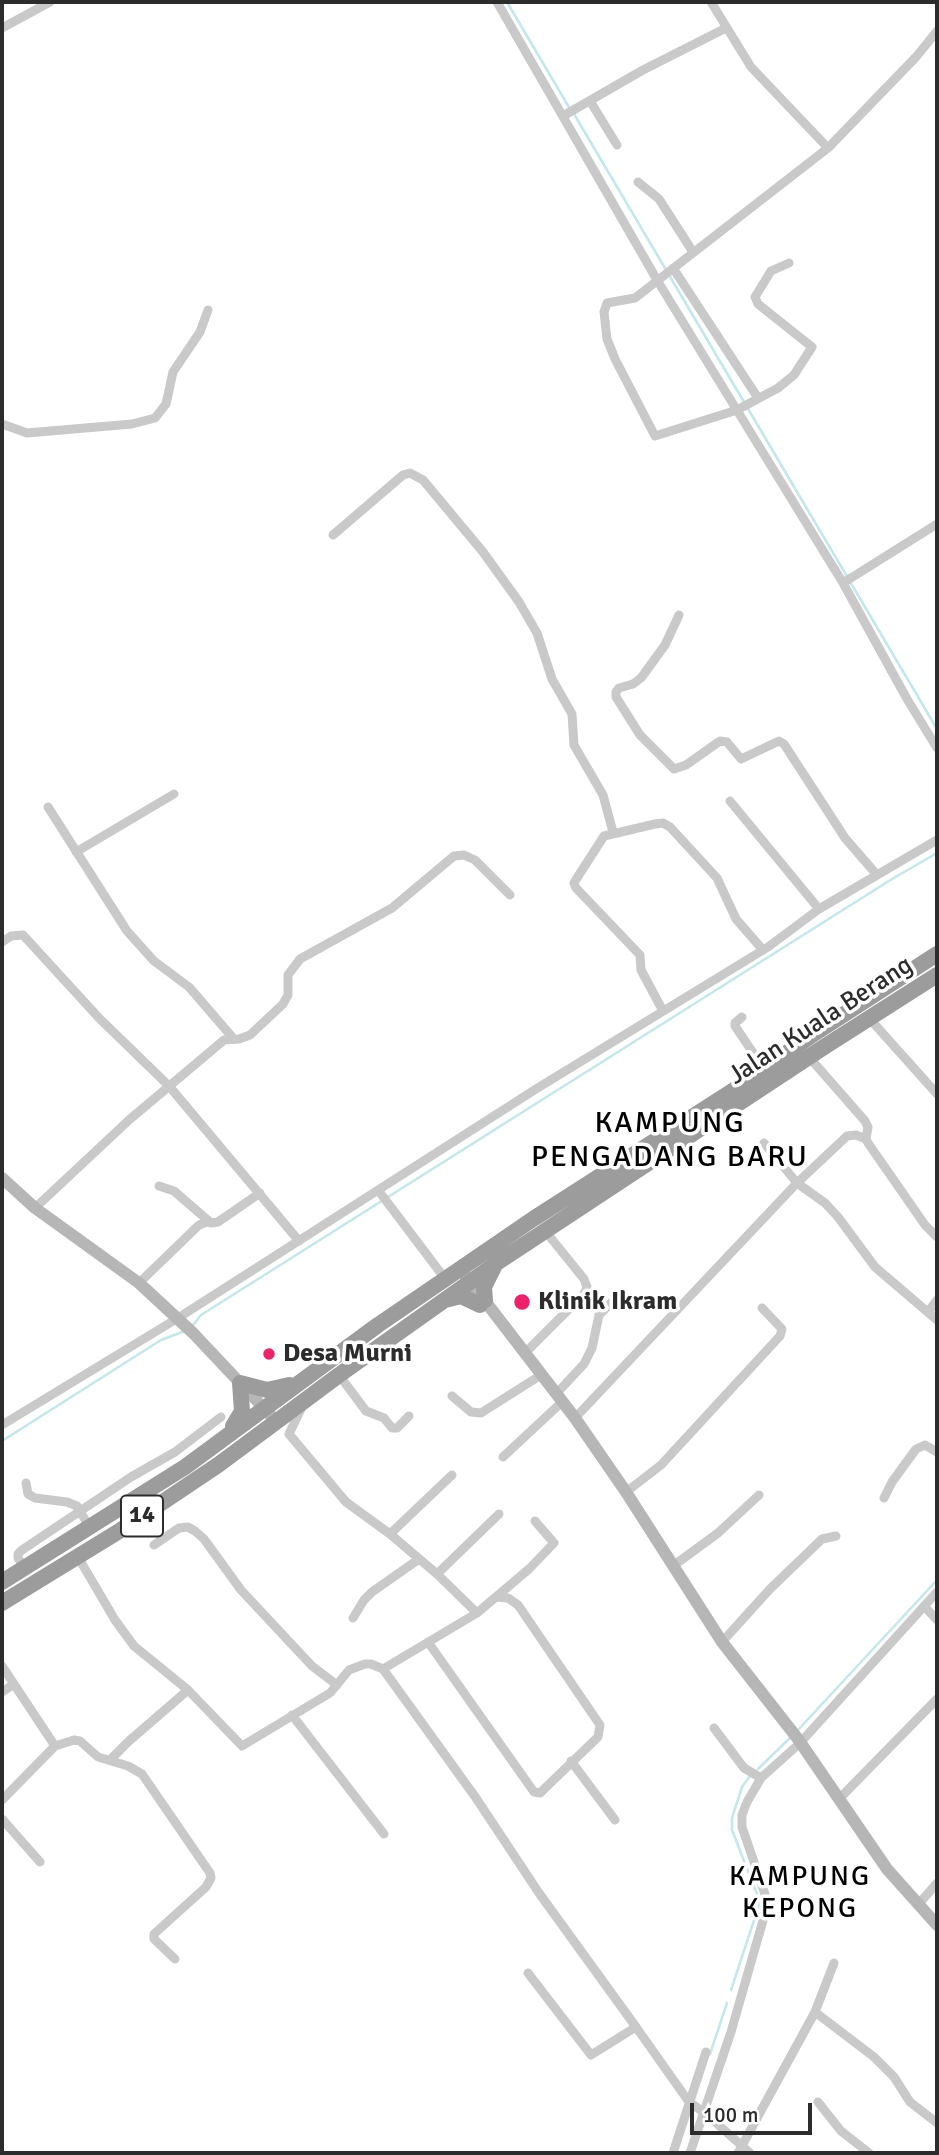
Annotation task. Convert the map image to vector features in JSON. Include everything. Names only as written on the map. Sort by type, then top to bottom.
[{"type":"highway","name":"Jalan Kuala Berang","points":[[2,1603],[78,1558],[218,1465],[443,1301],[457,1277],[493,1237],[533,1219],[937,954]]},
{"type":"highway","name":"Jalan Kuala Berang","points":[[2,1582],[185,1467],[378,1325],[396,1305],[501,1260],[937,975]]},
{"type":"highway","points":[[443,1301],[453,1296],[461,1296],[482,1303],[486,1280],[501,1260]]},
{"type":"highway","points":[[212,1448],[233,1426],[242,1411],[240,1383],[257,1389],[277,1390],[316,1370]]},
{"type":"highway","points":[[185,1467],[195,1467],[209,1458],[218,1465]]},
{"type":"main road","points":[[2,1178],[36,1208],[139,1283],[193,1333],[276,1421]]},
{"type":"main road","points":[[457,1277],[525,1353],[575,1418],[722,1642],[799,1741],[887,1869],[937,1925]]},
{"type":"street","points":[[2,28],[50,2]]},
{"type":"street","points":[[497,2],[659,278],[845,582],[906,699],[937,748]]},
{"type":"street","points":[[711,2],[751,67],[828,148]]},
{"type":"street","points":[[562,116],[643,70],[726,28]]},
{"type":"street","points":[[789,263],[771,271],[755,297],[758,303],[812,347],[789,381],[740,409],[655,436],[611,349],[604,327],[607,303],[635,298],[828,148],[916,57],[937,31]]},
{"type":"street","points":[[590,101],[617,145]]},
{"type":"street","points":[[638,182],[659,199],[693,252]]},
{"type":"street","points":[[671,269],[755,400]]},
{"type":"street","points":[[2,424],[27,433],[132,424],[155,418],[166,404],[173,372],[200,332],[208,310]]},
{"type":"street","points":[[333,535],[403,475],[410,473],[423,480],[483,552],[519,602],[537,633],[552,679],[572,714],[574,745],[603,795],[613,832]]},
{"type":"street","points":[[845,582],[937,524]]},
{"type":"street","points":[[678,615],[665,645],[640,678],[616,692],[616,697],[640,735],[674,769],[686,765],[720,741],[727,742],[741,759],[779,741],[784,744],[845,838],[877,875]]},
{"type":"street","points":[[76,852],[174,794]]},
{"type":"street","points":[[730,801],[819,909]]},
{"type":"street","points":[[48,807],[112,910],[139,946],[167,972],[189,987],[233,1038]]},
{"type":"street","points":[[663,1011],[641,970],[640,955],[576,888],[577,878],[599,841],[613,832],[663,823],[670,827],[717,878],[736,919],[763,950]]},
{"type":"street","points":[[2,1425],[179,1319],[763,950],[819,909],[937,840]]},
{"type":"street","points":[[36,1208],[105,1146],[129,1120],[224,1040],[250,1035],[284,1004],[288,995],[288,975],[300,959],[392,908],[454,856],[464,855],[475,860],[510,895]]},
{"type":"street","points":[[2,942],[11,936],[23,935],[99,1018],[170,1086],[299,1241]]},
{"type":"street","points":[[742,1017],[735,1023],[736,1026],[764,1069]]},
{"type":"street","points":[[869,1018],[935,1088]]},
{"type":"street","points":[[809,1057],[865,1121],[868,1130],[866,1139]]},
{"type":"street","points":[[575,1418],[797,1183],[847,1136],[856,1135],[866,1139],[937,1237]]},
{"type":"street","points":[[764,1143],[797,1183],[825,1203],[875,1266],[937,1320]]},
{"type":"street","points":[[159,1186],[174,1191],[207,1222]]},
{"type":"street","points":[[380,1192],[457,1277]]},
{"type":"street","points":[[139,1283],[199,1225],[218,1222],[260,1193]]},
{"type":"street","points":[[525,1353],[584,1294],[587,1287],[584,1279],[546,1231]]},
{"type":"street","points":[[503,1457],[559,1398],[584,1364],[592,1348],[599,1315],[620,1294]]},
{"type":"street","points":[[928,1312],[937,1300]]},
{"type":"street","points":[[626,1492],[661,1465],[780,1336],[782,1329],[762,1308]]},
{"type":"street","points":[[339,1375],[366,1411],[384,1418],[393,1428],[397,1429],[409,1416]]},
{"type":"street","points":[[452,1396],[471,1412],[481,1413],[541,1375]]},
{"type":"street","points":[[307,1398],[293,1421],[289,1434],[346,1502],[390,1534],[477,1613]]},
{"type":"street","points":[[25,1569],[18,1558],[22,1550],[131,1477],[175,1452],[221,1417]]},
{"type":"street","points":[[884,1499],[892,1482],[916,1449],[925,1445],[937,1452]]},
{"type":"street","points":[[175,1452],[185,1467]]},
{"type":"street","points":[[390,1534],[452,1475]]},
{"type":"street","points":[[131,1477],[142,1496]]},
{"type":"street","points":[[26,1483],[28,1494],[35,1498],[67,1502],[76,1506],[90,1528]]},
{"type":"street","points":[[673,1566],[718,1533],[759,1495]]},
{"type":"street","points":[[437,1574],[499,1514]]},
{"type":"street","points":[[383,1669],[477,1613],[529,1569],[554,1543],[535,1521]]},
{"type":"street","points":[[154,1545],[179,1528],[188,1527],[195,1531],[204,1539],[241,1590],[312,1666],[337,1685]]},
{"type":"street","points":[[722,1642],[770,1589],[822,1539],[836,1536]]},
{"type":"street","points":[[78,1558],[134,1646],[188,1690],[242,1746],[330,1693],[349,1670],[365,1664],[383,1669],[690,2103],[704,2112],[740,2149],[750,2153]]},
{"type":"street","points":[[353,1618],[372,1592],[419,1559]]},
{"type":"street","points":[[690,2153],[731,2032],[768,1903],[742,1827],[742,1815],[753,1789],[937,1592]]},
{"type":"street","points":[[428,1642],[535,1794],[540,1793],[598,1737],[600,1725],[519,1605],[508,1598],[496,1597]]},
{"type":"street","points":[[924,1606],[937,1620]]},
{"type":"street","points":[[2,1666],[55,1745]]},
{"type":"street","points":[[2,1692],[14,1684]]},
{"type":"street","points":[[110,1760],[188,1690]]},
{"type":"street","points":[[839,1799],[937,1699]]},
{"type":"street","points":[[292,1715],[384,1834]]},
{"type":"street","points":[[714,1728],[744,1768],[761,1778]]},
{"type":"street","points":[[2,1800],[55,1745],[74,1740],[80,1741],[98,1757],[142,1774],[212,1875],[206,1887],[154,1934],[154,1939],[175,1959]]},
{"type":"street","points":[[571,1761],[615,1820]]},
{"type":"street","points":[[2,1819],[40,1862]]},
{"type":"street","points":[[918,1905],[937,1883]]},
{"type":"street","points":[[740,2149],[815,2011],[834,1963]]},
{"type":"street","points":[[528,1973],[591,2055],[636,2027]]},
{"type":"street","points":[[815,2011],[880,2063],[894,2077],[910,2102],[937,2123]]},
{"type":"street","points":[[673,2153],[706,2052]]},
{"type":"street","points":[[818,2102],[841,2132],[869,2153]]},
{"type":"waterway","points":[[507,2],[570,109]]},
{"type":"waterway","points":[[574,114],[937,729]]},
{"type":"waterway","points":[[193,1325],[201,1315],[937,853]]},
{"type":"waterway","points":[[2,1441],[161,1340],[185,1331]]},
{"type":"waterway","points":[[798,1730],[937,1580]]},
{"type":"waterway","points":[[758,1769],[791,1737]]},
{"type":"waterway","points":[[731,1990],[759,1905],[732,1830],[732,1818],[742,1787],[750,1776]]},
{"type":"waterway","points":[[710,2054],[727,2003]]},
{"type":"place","name":"Klinik Ikram","points":[[522,1302]]},
{"type":"place","name":"Desa Murni","points":[[269,1354]]},
{"type":"district","name":"KAMPUNG PENGADANG BARU","points":[[670,1141]]},
{"type":"district","name":"KAMPUNG KEPONG","points":[[800,1894]]}]
